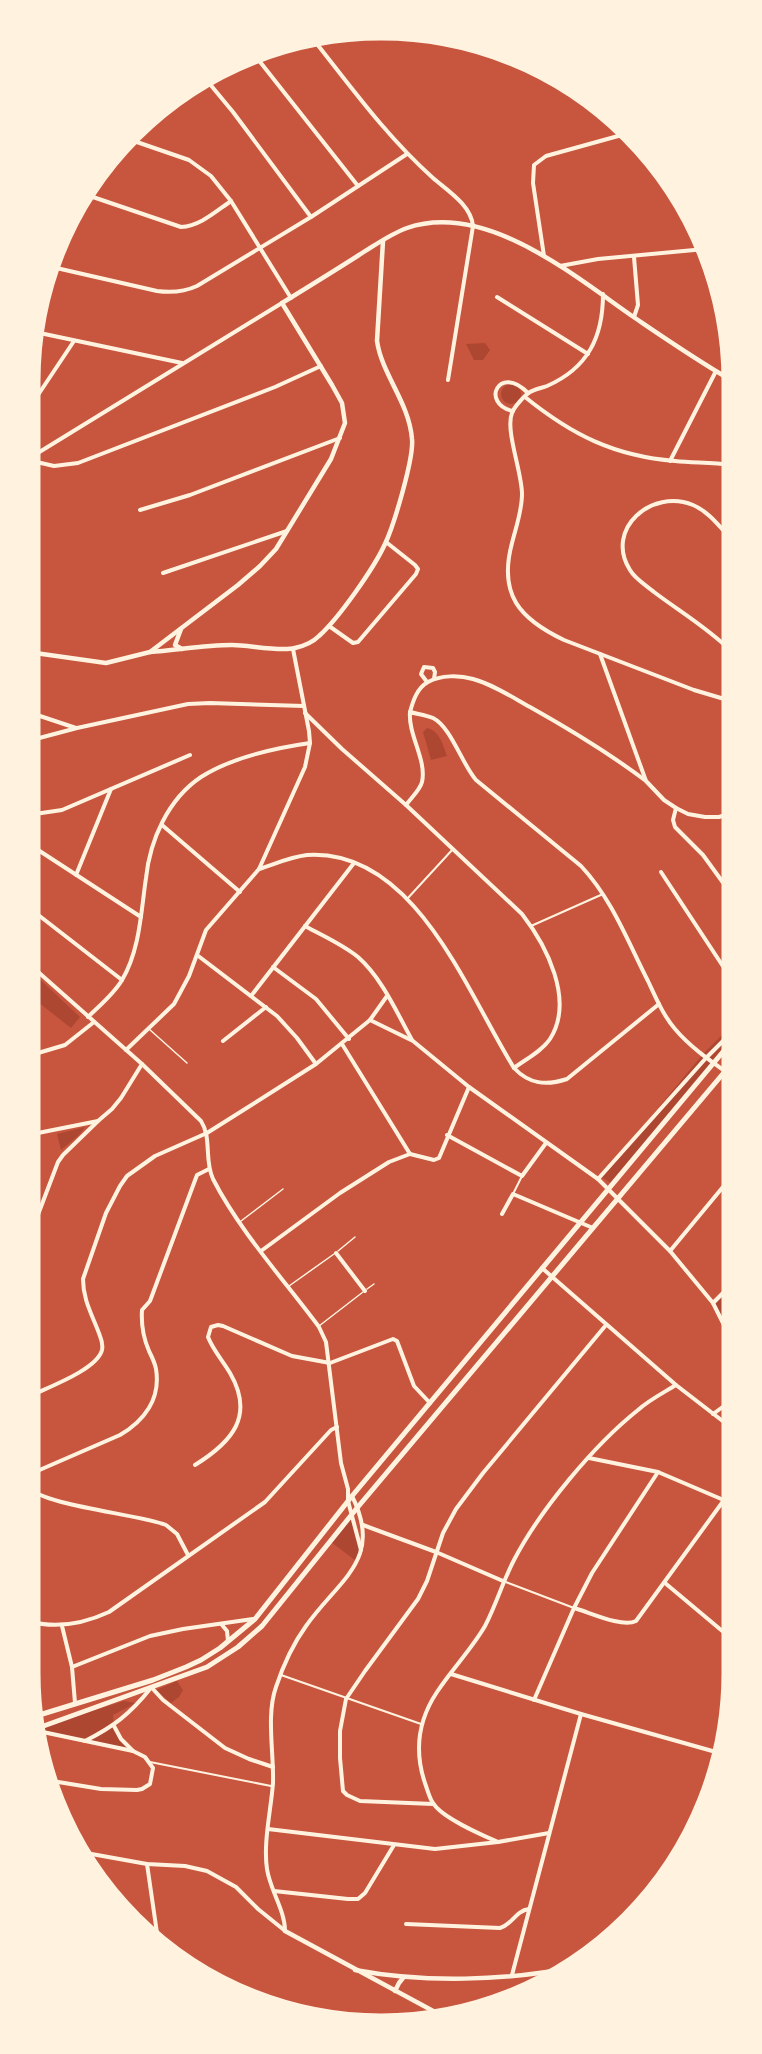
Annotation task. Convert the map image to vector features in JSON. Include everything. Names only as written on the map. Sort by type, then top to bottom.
[{"type":"main road","points":[[42,1714],[153,1680],[186,1667],[201,1660],[255,1619],[352,1496],[723,1052]]},
{"type":"main road","points":[[44,1727],[207,1667],[238,1647],[254,1633],[723,1075]]},
{"type":"street","points":[[318,45],[407,154],[463,205],[472,218],[448,380]]},
{"type":"street","points":[[260,61],[358,186]]},
{"type":"street","points":[[210,85],[310,217]]},
{"type":"street","points":[[544,257],[533,183],[534,165],[546,156],[619,136]]},
{"type":"street","points":[[137,142],[189,160],[212,176],[231,201],[291,298]]},
{"type":"street","points":[[58,268],[129,285],[170,292],[186,291],[310,217],[407,154]]},
{"type":"street","points":[[93,197],[181,226],[198,223],[231,201]]},
{"type":"street","points":[[39,452],[399,231],[433,223],[472,226],[505,237],[544,257],[581,278],[634,317],[723,376]]},
{"type":"street","points":[[39,654],[106,663],[150,652],[231,645],[293,649],[312,642],[328,626],[376,560],[386,542],[404,485],[412,450],[412,439],[403,402],[379,354],[377,341],[383,241]]},
{"type":"street","points":[[559,266],[598,259],[697,250]]},
{"type":"street","points":[[634,257],[638,305],[634,317]]},
{"type":"street","points":[[603,294],[601,325],[588,354],[562,378],[527,395],[513,411],[511,429],[521,477],[522,494],[507,569],[515,602],[527,618],[544,631],[694,690],[723,699]]},
{"type":"street","points":[[497,297],[588,354]]},
{"type":"street","points":[[150,652],[238,585],[276,549],[331,459],[340,438],[345,423],[345,414],[322,366],[282,303]]},
{"type":"street","points":[[42,334],[183,363]]},
{"type":"street","points":[[39,393],[74,340]]},
{"type":"street","points":[[39,462],[54,466],[78,463],[275,387],[322,366]]},
{"type":"street","points":[[670,461],[716,372]]},
{"type":"street","points":[[513,411],[503,408],[497,402],[495,394],[497,387],[503,382],[511,381],[522,386],[527,395],[550,417],[585,438],[639,455],[670,461],[723,464]]},
{"type":"street","points":[[140,510],[190,495],[340,438]]},
{"type":"street","points":[[723,531],[699,508],[681,502],[665,501],[649,506],[640,512],[626,530],[623,544],[625,560],[632,573],[668,603],[723,643]]},
{"type":"street","points":[[163,573],[288,531]]},
{"type":"street","points":[[328,626],[352,643],[358,642],[418,570],[386,542]]},
{"type":"street","points":[[183,627],[175,645],[183,649]]},
{"type":"street","points":[[126,1050],[174,1004],[183,990],[198,955],[199,945],[207,930],[259,869],[305,767],[310,743],[293,649]]},
{"type":"street","points":[[599,654],[646,781]]},
{"type":"street","points":[[427,682],[421,674],[424,667],[429,666],[434,669],[434,680]]},
{"type":"street","points":[[406,805],[420,788],[422,777],[410,728],[410,712],[417,694],[427,682],[449,676],[462,677],[489,685],[599,747],[646,781],[664,800],[676,808],[688,814],[705,817],[723,816]]},
{"type":"street","points":[[39,738],[188,704],[303,706]]},
{"type":"street","points":[[410,712],[436,720],[448,734],[469,772],[476,780],[581,867],[592,879],[622,927],[659,1004],[674,1028],[706,1058],[723,1069]]},
{"type":"street","points":[[305,713],[508,900],[531,926],[548,956],[557,984],[558,1017],[556,1028],[549,1041],[513,1068]]},
{"type":"street","points":[[39,716],[77,728]]},
{"type":"street","points":[[88,1017],[122,980],[134,950],[150,852],[175,803],[202,777],[253,755],[310,743]]},
{"type":"street","points":[[39,813],[62,810],[190,754]]},
{"type":"street","points":[[76,875],[111,789]]},
{"type":"street","points":[[676,808],[673,820],[675,827],[703,855],[723,883]]},
{"type":"street","points":[[162,825],[240,891]]},
{"type":"street","points":[[407,899],[453,849]]},
{"type":"street","points":[[39,851],[141,917]]},
{"type":"street","points":[[259,869],[306,855],[334,857],[377,874],[396,887],[430,928],[452,961],[513,1068],[522,1076],[543,1084],[567,1079],[659,1004]]},
{"type":"street","points":[[251,996],[354,863]]},
{"type":"street","points":[[661,872],[723,966]]},
{"type":"street","points":[[531,926],[603,894]]},
{"type":"street","points":[[39,915],[122,980]]},
{"type":"street","points":[[305,926],[360,959],[387,996],[413,1041]]},
{"type":"street","points":[[198,955],[266,1007],[288,1027],[316,1064]]},
{"type":"street","points":[[273,968],[316,999],[349,1039]]},
{"type":"street","points":[[39,973],[142,1064],[201,1121],[207,1132],[209,1169],[240,1221],[319,1327],[326,1342],[341,1463],[365,1537],[350,1573],[307,1624],[293,1646],[275,1689],[272,1706],[273,1786],[268,1829],[267,1869],[285,1921],[285,1931]]},
{"type":"street","points":[[39,1391],[73,1376],[90,1365],[101,1354],[103,1344],[86,1305],[84,1279],[93,1246],[106,1213],[127,1176],[155,1156],[207,1132],[316,1064],[370,1020],[387,996]]},
{"type":"street","points":[[223,1041],[266,1007]]},
{"type":"street","points":[[370,1020],[413,1041],[469,1088],[598,1179],[670,1251],[713,1303],[723,1323]]},
{"type":"street","points":[[39,1053],[65,1045],[94,1022]]},
{"type":"street","points":[[598,1179],[723,1041]]},
{"type":"street","points":[[342,1044],[410,1154]]},
{"type":"street","points":[[39,1212],[58,1162],[112,1109],[142,1064]]},
{"type":"street","points":[[261,1251],[333,1198],[389,1162],[410,1154],[434,1161],[438,1158],[469,1088]]},
{"type":"street","points":[[39,1133],[98,1121]]},
{"type":"street","points":[[447,1135],[522,1176]]},
{"type":"street","points":[[502,1214],[522,1176],[546,1143]]},
{"type":"street","points":[[39,1470],[120,1435],[134,1427],[150,1408],[156,1392],[156,1367],[143,1334],[142,1310],[150,1301],[197,1175],[209,1169]]},
{"type":"street","points":[[670,1251],[723,1187]]},
{"type":"street","points":[[513,1194],[594,1228]]},
{"type":"street","points":[[336,1253],[365,1291]]},
{"type":"street","points":[[542,1268],[675,1385],[723,1422]]},
{"type":"street","points":[[713,1303],[723,1293]]},
{"type":"street","points":[[195,1465],[228,1439],[241,1413],[242,1401],[238,1388],[208,1337],[211,1327],[218,1325],[292,1356],[330,1363],[390,1340],[397,1341],[414,1386],[430,1403]]},
{"type":"street","points":[[433,1804],[360,1802],[352,1799],[343,1791],[340,1731],[346,1699],[418,1599],[427,1581],[443,1533],[456,1509],[483,1473],[606,1325]]},
{"type":"street","points":[[498,1842],[460,1824],[433,1804],[421,1772],[418,1756],[421,1724],[436,1692],[484,1628],[503,1581],[540,1519],[564,1487],[614,1430],[639,1409],[675,1385]]},
{"type":"street","points":[[713,1414],[723,1407]]},
{"type":"street","points":[[39,1622],[62,1626],[93,1619],[109,1612],[265,1502],[331,1430],[338,1427]]},
{"type":"street","points":[[590,1458],[658,1473],[723,1500]]},
{"type":"street","points":[[534,1700],[574,1608],[592,1573],[658,1473]]},
{"type":"street","points":[[348,1489],[348,1502],[361,1550]]},
{"type":"street","points":[[39,1495],[166,1525],[177,1534],[188,1555]]},
{"type":"street","points":[[363,1525],[574,1608],[623,1623],[633,1623],[723,1501]]},
{"type":"street","points":[[665,1582],[723,1631]]},
{"type":"street","points":[[72,1667],[150,1636],[255,1619]]},
{"type":"street","points":[[222,1624],[227,1631],[228,1641]]},
{"type":"street","points":[[62,1626],[72,1667],[75,1703]]},
{"type":"street","points":[[451,1674],[713,1751]]},
{"type":"street","points":[[281,1675],[421,1724]]},
{"type":"street","points":[[85,1742],[114,1726],[136,1706],[151,1688],[225,1748],[273,1767]]},
{"type":"street","points":[[512,1975],[581,1714]]},
{"type":"street","points":[[57,1782],[101,1789],[142,1790],[147,1787],[152,1779],[153,1768],[150,1762],[121,1739],[114,1726]]},
{"type":"street","points":[[44,1731],[85,1742],[134,1751]]},
{"type":"street","points":[[150,1762],[273,1786]]},
{"type":"street","points":[[268,1829],[435,1849],[498,1842],[549,1833]]},
{"type":"street","points":[[274,1891],[358,1899],[394,1845]]},
{"type":"street","points":[[91,1854],[147,1864],[185,1866],[207,1871],[236,1887],[285,1931],[432,2011]]},
{"type":"street","points":[[147,1864],[157,1931]]},
{"type":"street","points":[[406,1924],[500,1929],[506,1927],[518,1913],[529,1909]]},
{"type":"street","points":[[355,1970],[403,1978],[512,1975],[550,1970]]},
{"type":"street","points":[[395,1991],[403,1978]]},
{"type":"lane","points":[[149,1028],[187,1063]]},
{"type":"lane","points":[[240,1221],[283,1189]]},
{"type":"lane","points":[[289,1287],[355,1237]]},
{"type":"lane","points":[[319,1327],[374,1284]]},
{"type":"shaded area","points":[[485,343],[490,350],[483,360],[474,360],[466,344]]},
{"type":"shaded area","points":[[511,384],[518,387],[521,394],[518,401],[511,404],[504,401],[501,394],[504,387]]},
{"type":"shaded area","points":[[427,728],[438,735],[447,756],[431,760],[423,732]]},
{"type":"shaded area","points":[[39,978],[80,1017],[71,1028],[39,1003]]},
{"type":"shaded area","points":[[723,1034],[723,1052],[613,1184],[601,1177],[703,1054]]},
{"type":"shaded area","points":[[85,1127],[79,1135],[61,1150],[57,1134]]},
{"type":"shaded area","points":[[723,1293],[723,1323],[713,1303]]},
{"type":"shaded area","points":[[352,1515],[359,1550],[356,1561],[331,1542]]},
{"type":"shaded area","points":[[177,1681],[183,1690],[179,1697],[171,1703],[156,1690]]},
{"type":"shaded area","points":[[124,1701],[136,1703],[113,1715],[114,1726],[132,1751],[45,1732],[44,1726]]}]
